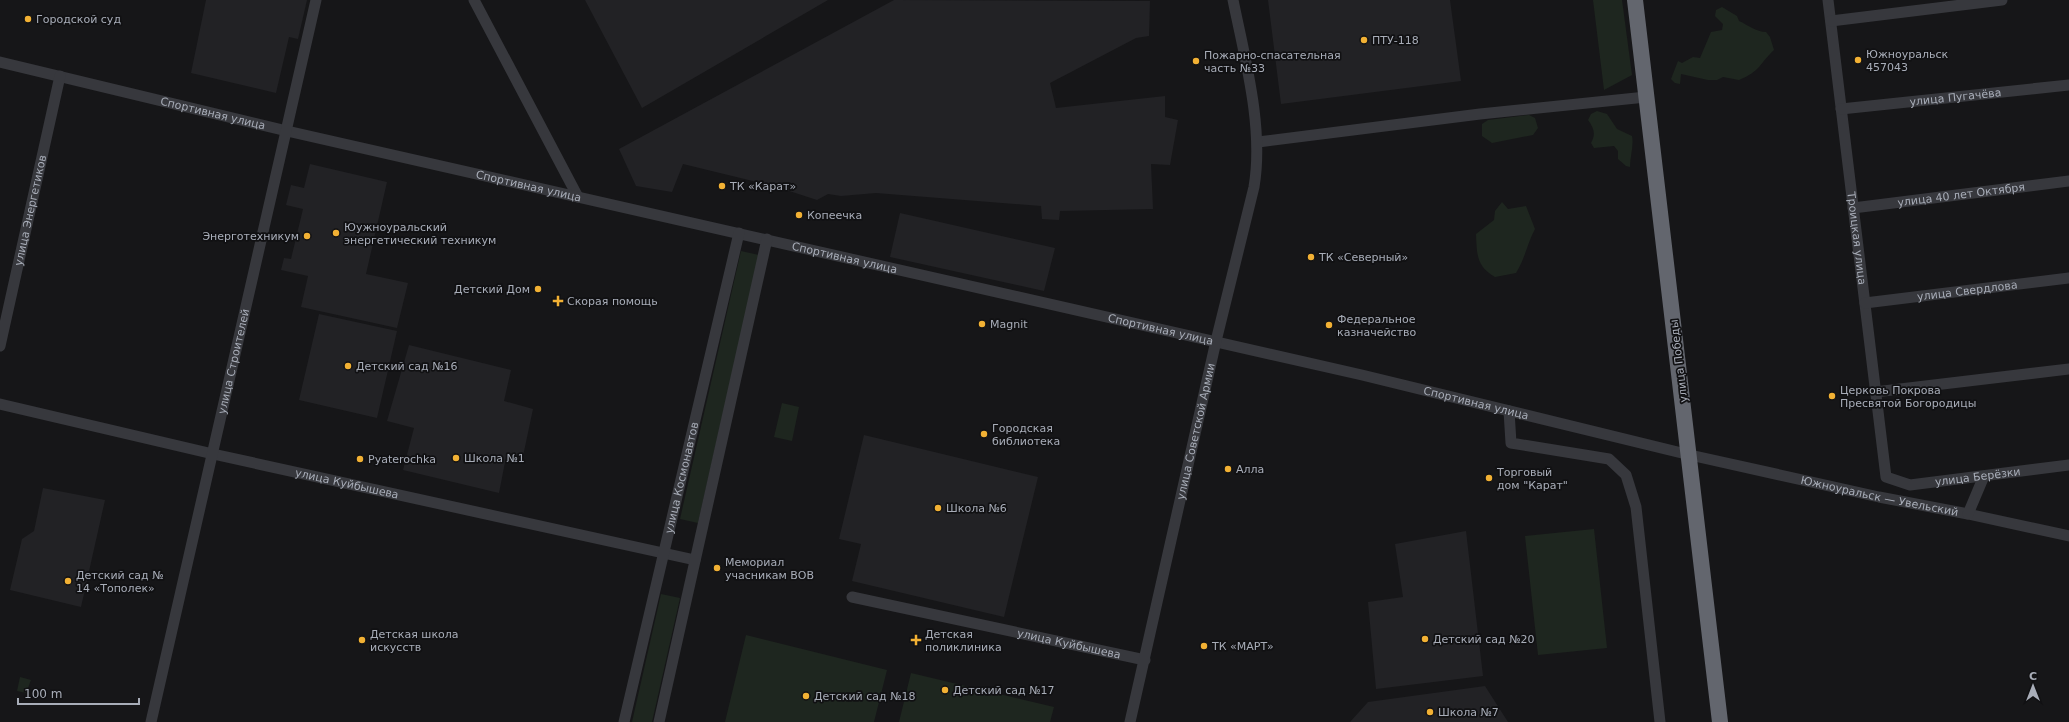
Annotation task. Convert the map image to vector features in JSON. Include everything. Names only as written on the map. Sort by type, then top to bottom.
[{"type":"highway","name":"улица Победы","points":[[1635,0],[1690,455],[1720,722]]},
{"type":"street","name":"улица Строителей","points":[[151,722],[316,0]]},
{"type":"street","points":[[474,0],[578,197]]},
{"type":"street","name":"улица Советской Армии","points":[[1130,722],[1216,341],[1258,166],[1258,142],[1233,0]]},
{"type":"street","name":"Троицкая улица","points":[[1828,0],[1886,477]]},
{"type":"street","points":[[1831,21],[2002,0]]},
{"type":"street","name":"Спортивная улица","points":[[0,62],[287,131],[1216,341],[1690,455]]},
{"type":"street","name":"улица Энергетиков","points":[[0,346],[60,76]]},
{"type":"street","name":"улица Пугачёва","points":[[1841,108],[2069,85]]},
{"type":"street","points":[[1258,142],[1488,113],[1646,97]]},
{"type":"street","name":"улица 40 лет Октября","points":[[1853,208],[2069,181]]},
{"type":"street","name":"улица Космонавтов","points":[[624,722],[739,233]]},
{"type":"street","points":[[659,722],[767,239]]},
{"type":"street","name":"улица Свердлова","points":[[1865,303],[2069,278]]},
{"type":"street","points":[[1875,392],[2069,369]]},
{"type":"street","name":"улица Куйбышева","points":[[0,404],[213,454],[695,560]]},
{"type":"street","points":[[1509,411],[1511,443],[1609,459],[1626,475],[1636,507],[1660,722]]},
{"type":"street","name":"Южноуральск — Увельский","points":[[1690,455],[1907,503],[1968,514],[2069,536]]},
{"type":"street","name":"улица Берёзки","points":[[1886,477],[1910,485],[2069,465]]},
{"type":"street","points":[[1968,514],[1984,476]]},
{"type":"street","points":[[1907,503],[1910,485]]},
{"type":"street","name":"улица Куйбышева","points":[[852,596],[1145,660]]},
{"type":"shaded area","points":[[206,0],[307,0],[298,39],[289,37],[276,93],[191,73]]},
{"type":"shaded area","points":[[585,0],[828,0],[642,108]]},
{"type":"shaded area","points":[[894,0],[1150,1],[1149,36],[1136,38],[1050,83],[1056,108],[1165,96],[1165,117],[1178,120],[1170,165],[1151,164],[1153,209],[1060,211],[1059,220],[1042,219],[1041,206],[876,193],[841,196],[828,194],[817,200],[777,187],[683,164],[672,192],[636,186],[619,149]]},
{"type":"shaded area","name":"ПТУ-118","points":[[1268,0],[1450,0],[1461,81],[1281,104]]},
{"type":"shaded area","points":[[1593,0],[1622,0],[1632,75],[1604,90]]},
{"type":"shaded area","points":[[1722,7],[1737,16],[1739,21],[1755,30],[1766,32],[1770,37],[1774,50],[1756,70],[1739,80],[1723,77],[1717,80],[1708,80],[1681,74],[1680,84],[1675,83],[1671,79],[1678,61],[1682,63],[1693,57],[1700,58],[1711,32],[1722,30],[1723,24],[1715,16],[1716,10]]},
{"type":"shaded area","points":[[1597,111],[1607,114],[1617,129],[1632,136],[1633,144],[1630,167],[1626,166],[1618,159],[1618,151],[1614,146],[1594,148],[1591,143],[1594,131],[1588,120],[1591,114]]},
{"type":"shaded area","points":[[1529,115],[1535,118],[1538,128],[1533,135],[1492,143],[1482,136],[1482,124],[1488,120]]},
{"type":"shaded area","name":"Юужноуральский энергетический техникум","points":[[310,164],[387,182],[366,274],[408,283],[397,328],[301,307],[308,276],[281,270],[284,258],[291,259],[303,209],[286,205],[291,185],[304,188]]},
{"type":"shaded area","points":[[1502,202],[1508,209],[1526,206],[1535,229],[1516,273],[1495,277],[1481,264],[1477,253],[1476,234],[1494,220],[1495,211]]},
{"type":"shaded area","points":[[900,213],[1055,248],[1044,291],[890,257]]},
{"type":"shaded area","points":[[741,251],[759,255],[698,523],[680,519]]},
{"type":"shaded area","name":"Детский сад №16","points":[[319,314],[397,331],[377,418],[299,400]]},
{"type":"shaded area","points":[[409,345],[511,370],[504,401],[533,409],[522,461],[506,457],[499,493],[403,470],[414,428],[387,421]]},
{"type":"shaded area","points":[[782,403],[799,407],[792,441],[774,437]]},
{"type":"shaded area","name":"Школа №6","points":[[864,435],[1038,477],[1004,617],[852,581],[861,544],[839,539]]},
{"type":"shaded area","points":[[43,488],[105,500],[81,607],[10,590],[22,539],[34,531]]},
{"type":"shaded area","points":[[1594,529],[1607,648],[1538,655],[1525,536]]},
{"type":"shaded area","name":"Детский сад №20","points":[[1466,531],[1483,676],[1376,689],[1368,602],[1403,597],[1395,544]]},
{"type":"shaded area","points":[[661,594],[680,598],[652,722],[632,722]]},
{"type":"shaded area","name":"Детский сад №18","points":[[746,635],[887,670],[874,722],[725,722]]},
{"type":"shaded area","name":"Детский сад №17","points":[[911,673],[1054,707],[1050,722],[899,722]]},
{"type":"shaded area","points":[[20,677],[31,680],[26,693],[17,691]]},
{"type":"shaded area","name":"Школа №7","points":[[1485,686],[1508,722],[1350,722],[1368,702]]},
{"type":"place","name":"Городской суд","points":[[28,19]]},
{"type":"place","name":"ПТУ-118","points":[[1364,40]]},
{"type":"place","name":"Южноуральск 457043","points":[[1858,60]]},
{"type":"place","name":"Пожарно-спасательная часть №33","points":[[1196,61]]},
{"type":"place","name":"ТК «Карат»","points":[[722,186]]},
{"type":"place","name":"Копеечка","points":[[799,215]]},
{"type":"place","name":"Юужноуральский энергетический техникум","points":[[336,233]]},
{"type":"place","name":"Энерготехникум","points":[[307,236]]},
{"type":"place","name":"ТК «Северный»","points":[[1311,257]]},
{"type":"place","name":"Детский Дом","points":[[538,289]]},
{"type":"place","name":"Скорая помощь","points":[[558,301]]},
{"type":"place","name":"Magnit","points":[[982,324]]},
{"type":"place","name":"Федеральное казначейство","points":[[1329,325]]},
{"type":"place","name":"Детский сад №16","points":[[348,366]]},
{"type":"place","name":"Церковь Покрова Пресвятой Богородицы","points":[[1832,396]]},
{"type":"place","name":"Городская библиотека","points":[[984,434]]},
{"type":"place","name":"Школа №1","points":[[456,458]]},
{"type":"place","name":"Pyaterochka","points":[[360,459]]},
{"type":"place","name":"Алла","points":[[1228,469]]},
{"type":"place","name":"Торговый дом \"Карат\"","points":[[1489,478]]},
{"type":"place","name":"Школа №6","points":[[938,508]]},
{"type":"place","name":"Мемориал учасникам ВОВ","points":[[717,568]]},
{"type":"place","name":"Детский сад № 14 «Тополек»","points":[[68,581]]},
{"type":"place","name":"Детский сад №20","points":[[1425,639]]},
{"type":"place","name":"Детская школа искусств","points":[[362,640]]},
{"type":"place","name":"Детская поликлиника","points":[[916,640]]},
{"type":"place","name":"ТК «МАРТ»","points":[[1204,646]]},
{"type":"place","name":"Детский сад №17","points":[[945,690]]},
{"type":"place","name":"Детский сад №18","points":[[806,696]]},
{"type":"place","name":"Школа №7","points":[[1430,712]]}]
